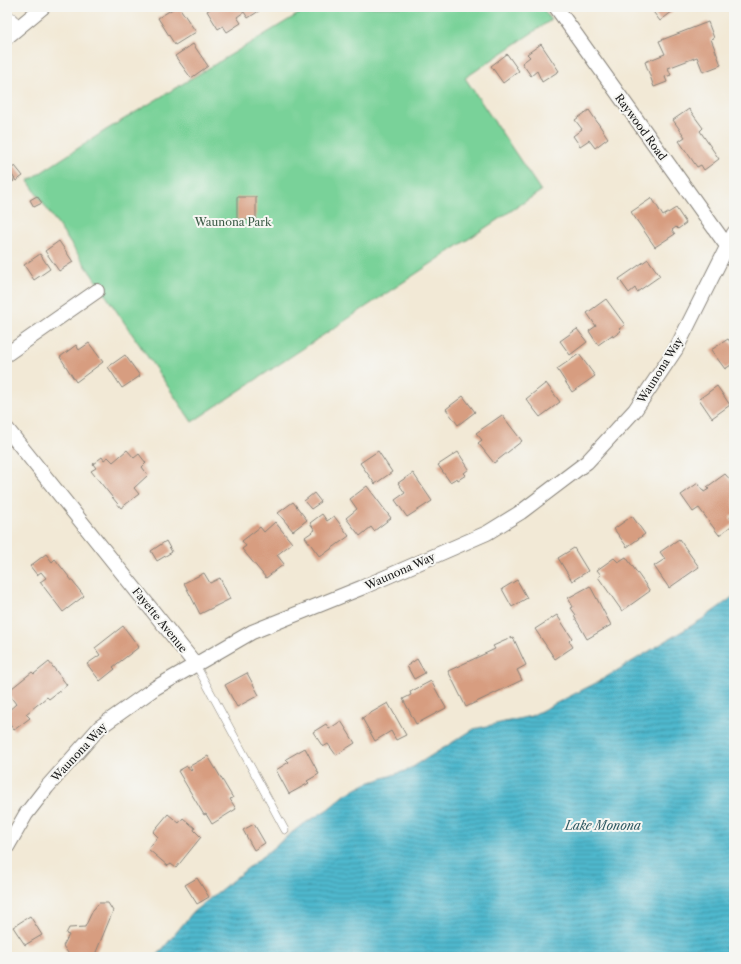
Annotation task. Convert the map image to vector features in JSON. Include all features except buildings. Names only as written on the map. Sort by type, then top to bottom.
[{"type":"street","points":[[8,26],[35,7]]},
{"type":"street","points":[[8,26],[44,7]]},
{"type":"street","name":"Raywood Road","points":[[556,7],[727,246]]},
{"type":"street","name":"Waunona Way","points":[[7,847],[26,814],[43,792],[100,727],[155,688],[252,632],[361,588],[488,533],[522,512],[587,462],[635,410],[676,349],[734,233]]},
{"type":"street","points":[[7,354],[97,291]]},
{"type":"street","name":"Fayette Avenue","points":[[7,429],[196,665]]},
{"type":"lane","name":"Fayette Avenue","points":[[196,665],[285,830]]},
{"type":"green space","name":"Waunona Park","points":[[310,7],[542,7],[551,20],[465,78],[541,191],[192,422],[28,181],[106,130]]},
{"type":"water","name":"Lake Monona","points":[[734,596],[734,957],[156,957],[193,912],[299,827],[328,809],[346,794],[368,783],[408,770],[474,729],[531,716],[598,682],[704,618]]}]
